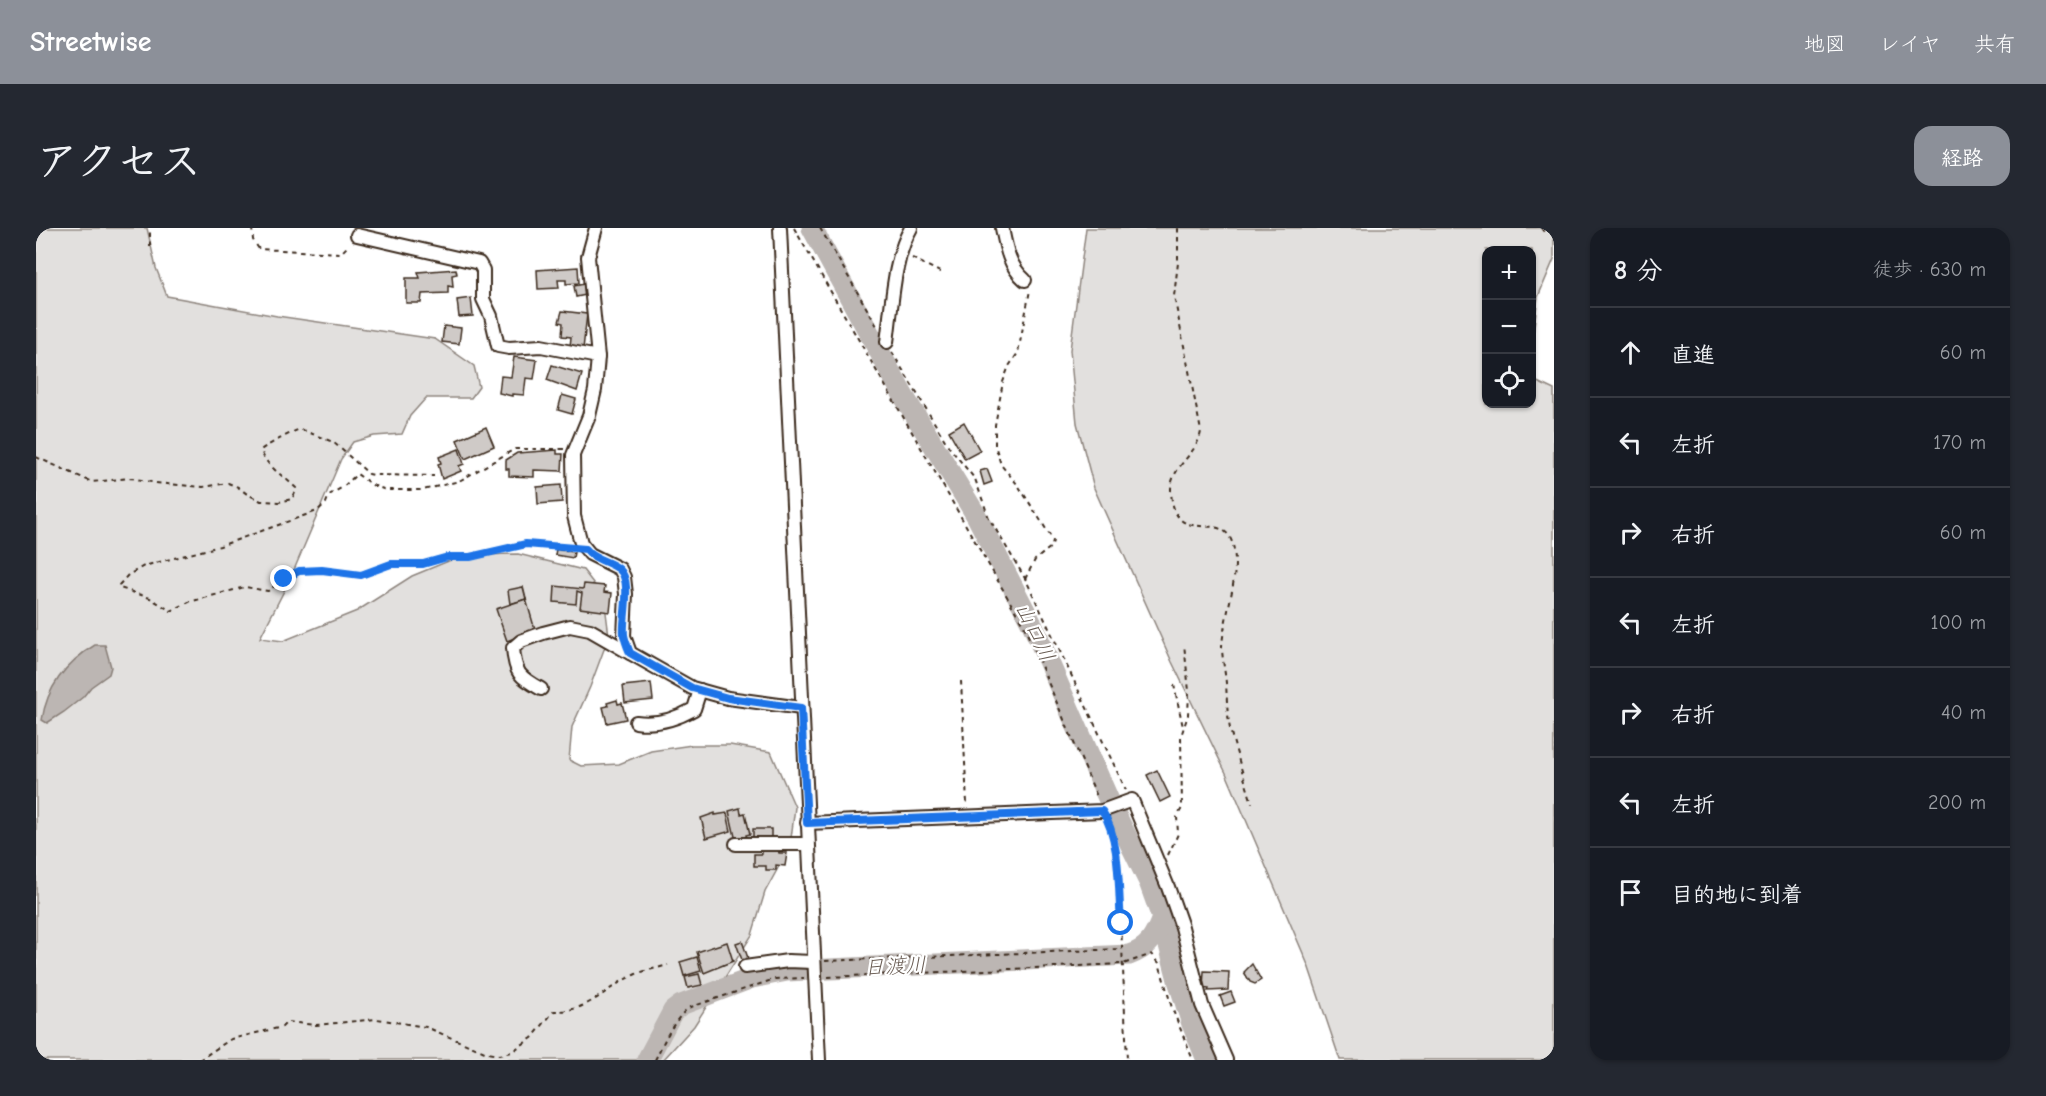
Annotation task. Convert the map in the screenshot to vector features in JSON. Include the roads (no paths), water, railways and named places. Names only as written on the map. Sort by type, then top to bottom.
[{"type":"street","points":[[596,228],[588,257],[598,357],[595,390],[589,416],[573,455],[574,516],[581,543],[590,554],[620,569],[624,577],[626,594],[624,636],[630,653]]},
{"type":"street","points":[[780,228],[819,1060]]},
{"type":"street","points":[[887,342],[901,253],[911,228]]},
{"type":"street","points":[[1002,228],[1007,255],[1016,272],[1025,280]]},
{"type":"street","points":[[357,234],[479,263],[483,270],[483,299],[491,316],[498,346],[509,348],[541,346],[598,357]]},
{"type":"street","points":[[541,688],[521,678],[515,664],[513,648],[521,641],[570,626],[590,630],[692,688],[728,698],[801,708]]},
{"type":"street","points":[[636,722],[648,724],[680,717],[693,709],[700,690]]},
{"type":"street","points":[[807,823],[1106,810],[1130,801],[1160,867],[1182,927],[1202,1005],[1226,1060]]},
{"type":"street","points":[[736,844],[808,844]]},
{"type":"street","points":[[745,967],[802,960],[814,970]]},
{"type":"waterway","name":"山口川","points":[[812,228],[903,395],[976,515],[1033,626],[1111,805],[1149,882],[1162,918],[1192,1024],[1207,1060]]},
{"type":"waterway","name":"日渡川","points":[[647,1060],[673,1011],[681,1005],[752,978],[787,971],[1129,955],[1142,949],[1150,941],[1162,918]]}]
